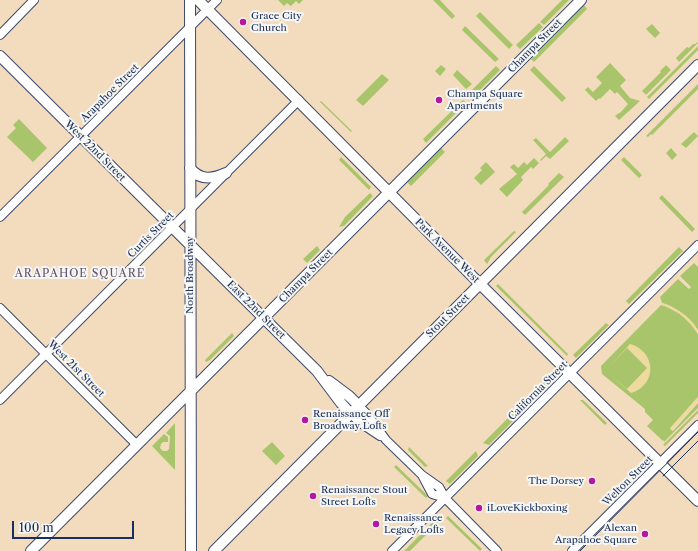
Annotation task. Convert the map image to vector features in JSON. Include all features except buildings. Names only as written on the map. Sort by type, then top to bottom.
[{"type":"main road","name":"North Broadway","points":[[190,0],[191,551]]},
{"type":"main road","name":"Park Avenue West","points":[[198,0],[299,100],[480,284],[698,500]]},
{"type":"main road","name":"Champa Street","points":[[31,551],[581,0]]},
{"type":"main road","name":"West 22nd Street","points":[[0,56],[190,246]]},
{"type":"main road","name":"Stout Street","points":[[214,551],[698,65]]},
{"type":"main road","points":[[190,168],[196,174],[206,178],[217,177],[226,173]]},
{"type":"main road","name":"East 22nd Street","points":[[190,246],[321,375],[359,406]]},
{"type":"main road","name":"East 22nd Street","points":[[321,375],[341,403],[351,414]]},
{"type":"street","points":[[0,35],[34,0]]},
{"type":"street","name":"Arapahoe Street","points":[[0,217],[217,0]]},
{"type":"street","name":"Curtis Street","points":[[0,400],[299,100]]},
{"type":"street","name":"California Street","points":[[392,551],[698,245]]},
{"type":"street","name":"West 21st Street","points":[[0,308],[137,445]]},
{"type":"street","name":"East 22nd Street","points":[[359,406],[367,414],[386,440],[422,475],[439,488],[445,498],[497,551]]},
{"type":"street","name":"East 22nd Street","points":[[351,414],[359,422],[386,440]]},
{"type":"street","name":"Welton Street","points":[[572,551],[698,425]]},
{"type":"green space","points":[[278,0],[303,0],[299,4],[296,1],[291,6],[287,3],[284,6]]},
{"type":"green space","points":[[433,0],[440,0],[455,16],[452,19]]},
{"type":"green space","points":[[562,0],[569,0],[544,25],[540,22]]},
{"type":"green space","points":[[584,5],[587,9],[534,62],[531,59]]},
{"type":"green space","points":[[480,12],[513,45],[509,49],[476,16]]},
{"type":"green space","points":[[539,23],[543,27],[520,49],[516,45]]},
{"type":"green space","points":[[652,24],[660,33],[655,38],[646,29]]},
{"type":"green space","points":[[465,26],[499,59],[495,62],[462,30]]},
{"type":"green space","points":[[698,42],[679,62],[676,58],[687,47],[689,48]]},
{"type":"green space","points":[[698,46],[698,50],[649,99],[647,97]]},
{"type":"green space","points":[[610,63],[626,80],[620,86],[630,98],[640,101],[619,120],[615,116],[628,104],[617,92],[615,94],[610,89],[596,101],[585,90],[588,87],[593,92],[602,83],[596,77]]},
{"type":"green space","points":[[441,65],[446,69],[440,76],[435,71]]},
{"type":"green space","points":[[666,65],[671,70],[646,95],[642,91]]},
{"type":"green space","points":[[496,66],[500,70],[473,97],[469,93]]},
{"type":"green space","points":[[534,66],[566,98],[562,102],[530,70]]},
{"type":"green space","points":[[457,70],[472,84],[466,89],[453,75]]},
{"type":"green space","points":[[382,74],[389,80],[363,106],[356,100]]},
{"type":"green space","points":[[698,84],[698,89],[652,135],[651,134],[648,137],[646,136]]},
{"type":"green space","points":[[463,100],[466,103],[426,143],[423,139]]},
{"type":"green space","points":[[321,101],[352,131],[351,132],[320,102]]},
{"type":"green space","points":[[19,119],[47,148],[33,162],[7,137],[16,128],[13,125]]},
{"type":"green space","points":[[694,132],[698,136],[686,148],[681,144]]},
{"type":"green space","points":[[565,137],[569,141],[550,159],[546,156],[541,161],[540,160],[546,154],[533,140],[536,138],[550,152]]},
{"type":"green space","points":[[441,148],[445,152],[411,186],[407,182]]},
{"type":"green space","points":[[671,148],[677,155],[672,160],[666,153]]},
{"type":"green space","points":[[341,157],[371,187],[369,190],[339,160]]},
{"type":"green space","points":[[624,157],[642,175],[639,178],[621,160]]},
{"type":"green space","points":[[534,158],[539,163],[533,169],[531,167],[521,177],[523,180],[507,197],[499,189],[517,174],[510,167],[514,164],[518,168],[524,162],[527,165]]},
{"type":"green space","points":[[486,162],[495,172],[481,185],[474,178],[482,170],[480,168]]},
{"type":"green space","points":[[559,173],[564,177],[525,215],[522,212]]},
{"type":"green space","points":[[370,193],[373,196],[344,226],[339,227],[345,217]]},
{"type":"green space","points":[[662,195],[695,229],[692,232],[659,198]]},
{"type":"green space","points":[[514,231],[516,232],[491,257],[487,264],[484,260]]},
{"type":"green space","points":[[317,246],[320,250],[307,263],[303,259]]},
{"type":"green space","points":[[679,247],[683,251],[629,304],[626,301]]},
{"type":"green space","points":[[694,263],[698,267],[698,330],[691,321],[673,307],[662,303],[660,297],[678,279],[689,289],[691,287],[680,276]]},
{"type":"green space","points":[[498,284],[568,354],[567,356],[496,286]]},
{"type":"green space","points":[[661,305],[680,314],[690,323],[698,334],[698,397],[670,429],[673,431],[698,403],[698,408],[664,442],[664,440],[663,441],[647,426],[653,420],[645,412],[645,409],[602,374],[601,366]]},
{"type":"green space","points":[[606,323],[609,325],[576,358],[573,355]]},
{"type":"green space","points":[[232,333],[234,336],[210,360],[206,362],[205,360]]},
{"type":"green space","points":[[552,375],[555,378],[545,389],[541,385]]},
{"type":"green space","points":[[539,387],[543,391],[489,445],[483,443]]},
{"type":"green space","points":[[580,400],[583,400],[607,423],[605,425]]},
{"type":"green space","points":[[698,410],[698,413],[665,446],[663,445]]},
{"type":"green space","points":[[175,423],[175,470],[152,446],[164,434],[168,437],[168,442],[163,442],[160,448],[163,451],[167,451],[169,449],[170,436],[166,433]]},
{"type":"green space","points":[[272,442],[285,456],[276,465],[262,451]]},
{"type":"green space","points":[[409,447],[428,466],[425,467],[408,450]]},
{"type":"green space","points":[[476,451],[478,456],[450,484],[446,481]]},
{"type":"green space","points":[[396,465],[428,496],[426,498],[394,467]]},
{"type":"green space","points":[[440,515],[443,518],[410,551],[404,551]]},
{"type":"green space","points":[[448,516],[482,549],[480,551],[446,518]]},
{"type":"sand","points":[[662,303],[673,307],[690,319],[697,329],[698,334],[691,324],[682,316],[672,309],[661,305]]},
{"type":"sand","points":[[630,344],[639,348],[645,353],[649,360],[650,368],[646,383],[640,389],[631,393],[608,373],[627,389],[647,368],[627,348],[608,368]]},
{"type":"sand","points":[[698,397],[698,402],[672,430],[670,428]]},
{"type":"tram line","points":[[580,551],[698,432]]},
{"type":"tram line","points":[[663,476],[698,441]]},
{"type":"place","name":"Grace City Church","points":[[243,22]]},
{"type":"place","name":"Champa Square Apartments","points":[[439,100]]},
{"type":"place","name":"Renaissance Off Broadway Lofts","points":[[305,420]]},
{"type":"place","name":"The Dorsey","points":[[592,481]]},
{"type":"place","name":"Renaissance Stout Street Lofts","points":[[313,496]]},
{"type":"place","name":"iLoveKickboxing","points":[[479,508]]},
{"type":"place","name":"Renaissance Legacy Lofts","points":[[376,524]]},
{"type":"place","name":"Alexan Arapahoe Square","points":[[645,534]]},
{"type":"district","name":"ARAPAHOE SQUARE","points":[[80,274]]}]
